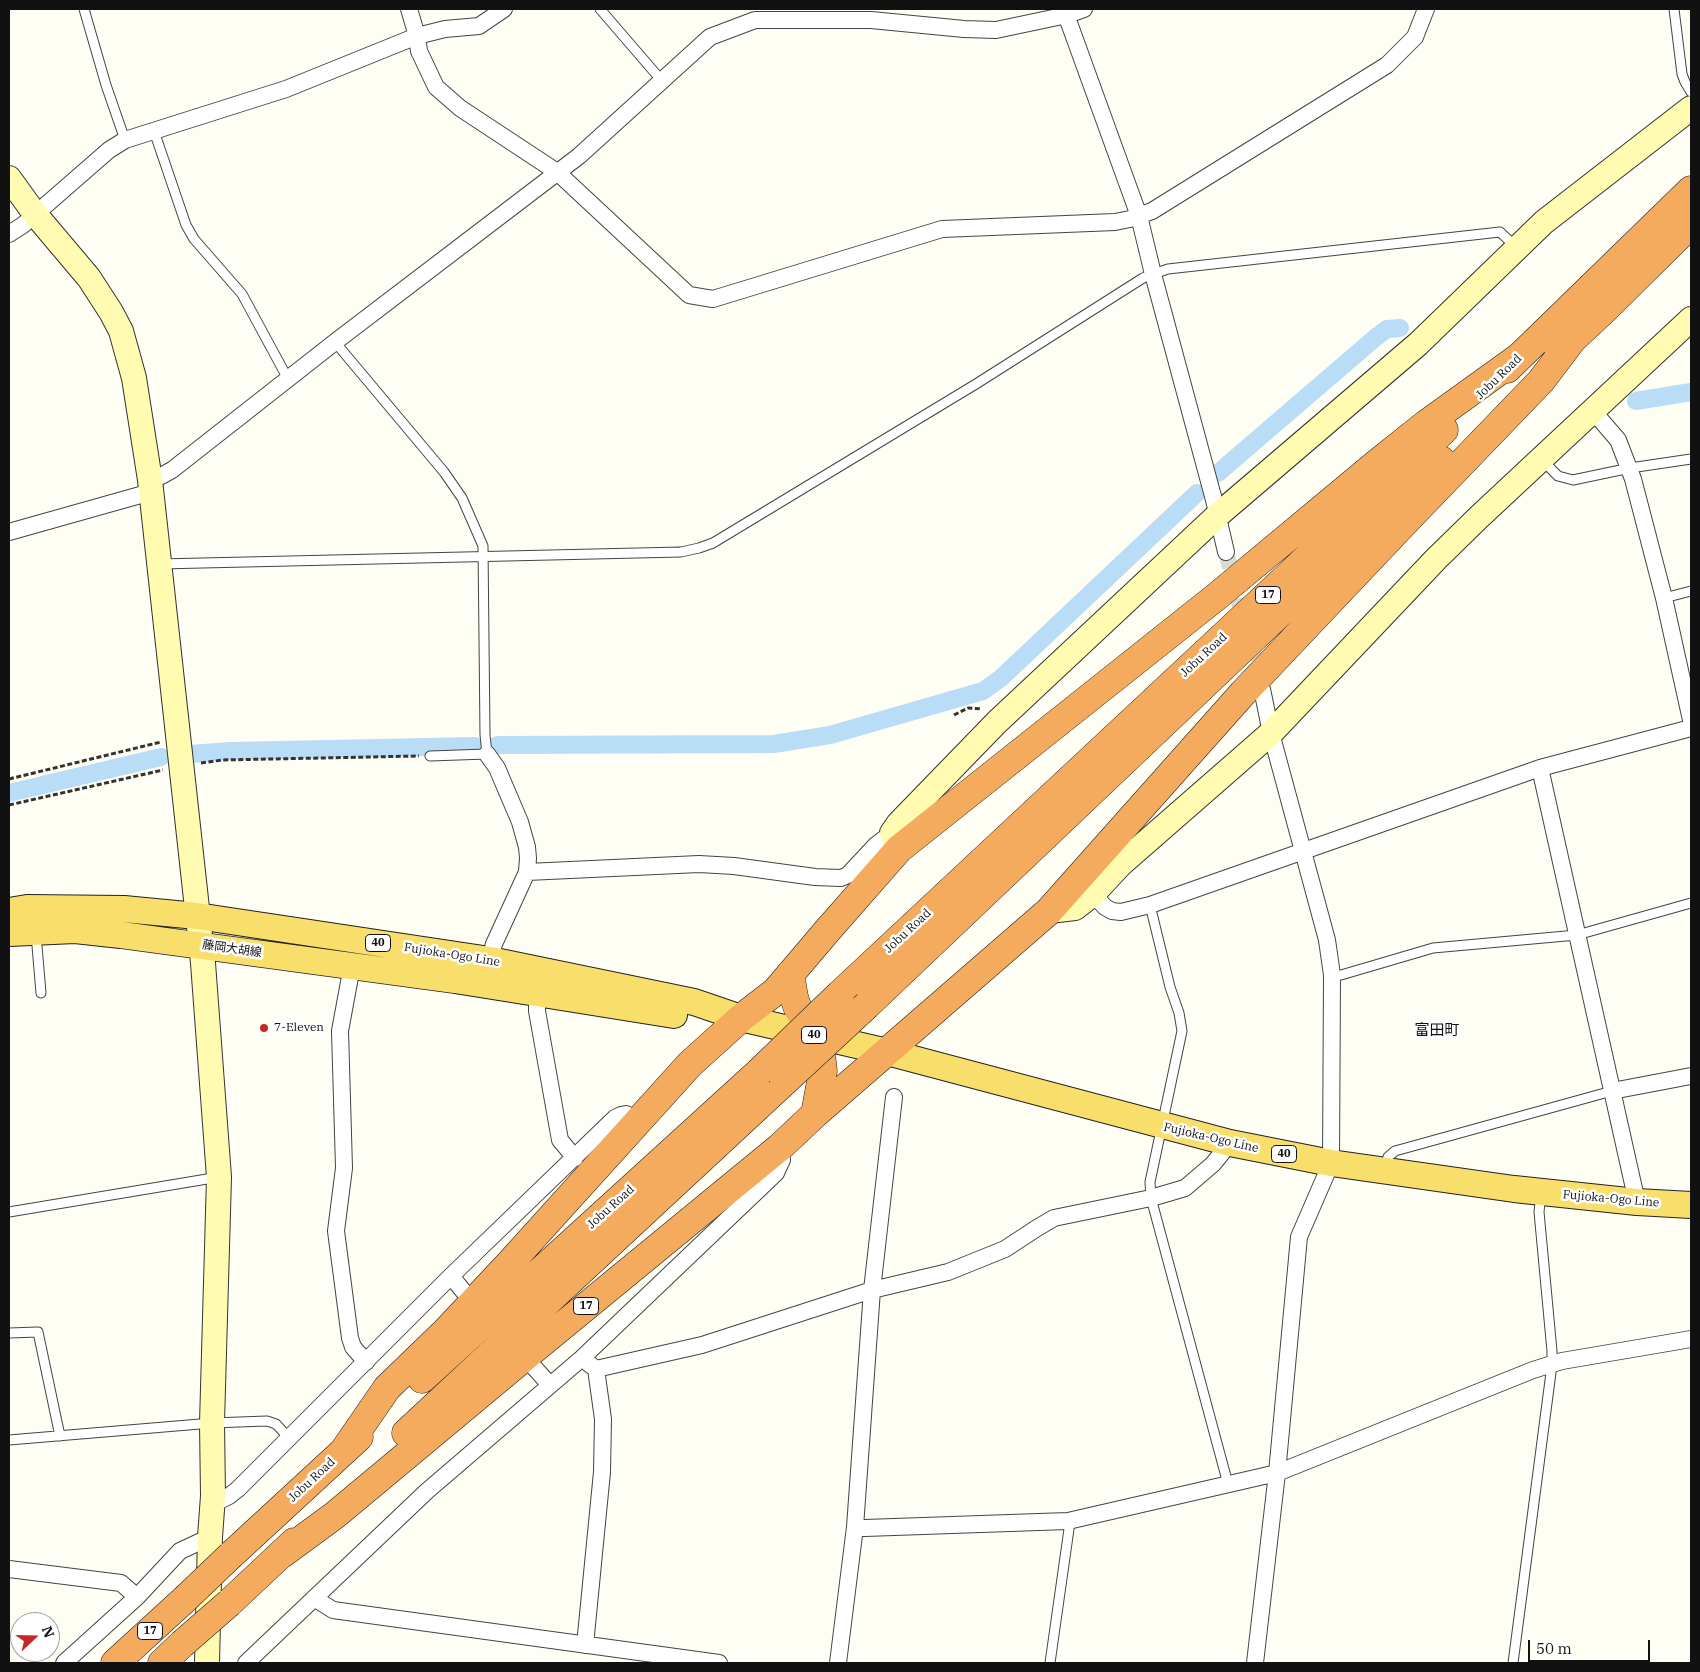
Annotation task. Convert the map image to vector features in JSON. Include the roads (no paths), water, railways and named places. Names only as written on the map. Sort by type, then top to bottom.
[{"type":"highway","name":"Jobu Road","points":[[162,1663],[282,1554],[366,1470],[772,1077],[840,994],[1415,458],[1691,190]]},
{"type":"highway","name":"Jobu Road","points":[[116,1663],[346,1450],[772,1077],[867,1005],[1396,501],[1572,340],[1691,224]]},
{"type":"highway","name":"17","points":[[282,1554],[335,1515],[780,1147],[815,1114],[1049,911],[1243,693],[1404,522],[1541,382],[1572,340]]},
{"type":"highway","name":"17","points":[[346,1450],[387,1388],[446,1331],[640,1121],[690,1064],[741,1018],[776,991],[896,841],[1216,597],[1426,424],[1519,357]]},
{"type":"highway","points":[[790,974],[798,1009],[817,1035],[823,1071],[815,1114]]},
{"type":"main road","name":"Fujioka-Ogo Line","points":[[9,911],[28,908],[124,909],[197,916],[490,960],[694,1002],[741,1018],[887,1052],[1230,1143],[1331,1163],[1541,1192],[1637,1202],[1691,1204]]},
{"type":"main road","name":"藤岡大胡線","points":[[9,933],[35,930],[75,930],[200,945],[537,993]]},
{"type":"main road","name":"Fujioka-Ogo Line","points":[[537,993],[679,1016],[741,1018]]},
{"type":"street","points":[[409,9],[417,36],[419,51],[436,87],[460,108],[557,172],[689,295],[713,299],[942,229],[1115,222],[1139,216],[1163,205],[1387,66],[1415,37],[1426,9]]},
{"type":"street","points":[[9,234],[109,150],[125,140],[286,89],[417,36],[446,29],[479,26],[504,9]]},
{"type":"street","points":[[9,532],[150,486],[579,156],[710,38],[755,20],[871,20],[964,29],[996,30],[1084,9]]},
{"type":"street","points":[[1065,12],[1139,216],[1218,515],[1226,552]]},
{"type":"street","points":[[527,872],[699,864],[734,866],[815,877],[841,878],[848,875],[876,845],[896,841],[899,823],[997,722],[1218,515],[1418,344],[1544,222],[1691,108]]},
{"type":"street","points":[[9,178],[35,214],[101,295],[120,332],[134,378],[150,486],[200,945],[219,1177],[212,1423],[213,1504],[210,1537],[207,1663]]},
{"type":"street","points":[[1049,911],[1075,908],[1093,894],[1122,864],[1271,732],[1436,559],[1691,319]]},
{"type":"street","points":[[1593,411],[1618,440],[1630,468],[1664,598],[1691,720]]},
{"type":"street","points":[[1255,1663],[1277,1473],[1299,1237],[1331,1163],[1332,975],[1327,940],[1271,732],[1262,689]]},
{"type":"street","points":[[1093,894],[1104,907],[1112,912],[1121,912],[1150,905],[1540,768],[1691,728]]},
{"type":"street","points":[[487,754],[497,768],[525,837],[528,858],[527,872],[494,944],[490,960]]},
{"type":"street","points":[[1540,768],[1637,1202]]},
{"type":"street","points":[[352,966],[340,1031],[344,1168],[336,1231],[350,1338],[353,1347],[366,1362]]},
{"type":"street","points":[[537,993],[537,1011],[560,1140],[575,1158]]},
{"type":"street","points":[[1612,1091],[1691,1076]]},
{"type":"street","points":[[838,1663],[855,1527],[872,1290],[894,1097]]},
{"type":"street","points":[[213,1504],[229,1496],[451,1276],[615,1118],[621,1114],[626,1114],[640,1121]]},
{"type":"street","points":[[596,1369],[702,1345],[872,1290],[956,1269],[1005,1249],[1054,1218],[1151,1198],[1185,1188],[1212,1164],[1230,1143]]},
{"type":"street","points":[[246,1663],[427,1491],[582,1358],[776,1173],[782,1160],[780,1147]]},
{"type":"street","points":[[451,1276],[464,1292]]},
{"type":"street","points":[[855,1527],[1068,1521],[1277,1473],[1533,1370],[1562,1361],[1691,1339]]},
{"type":"street","points":[[582,1358],[596,1369],[603,1419],[602,1472],[584,1645]]},
{"type":"street","points":[[532,1365],[550,1385]]},
{"type":"street","points":[[64,1663],[136,1596],[180,1551],[210,1537]]},
{"type":"street","points":[[9,1569],[121,1583],[136,1596]]},
{"type":"street","points":[[314,1598],[333,1610],[719,1663]]},
{"type":"lane","points":[[84,9],[106,85],[125,140]]},
{"type":"lane","points":[[600,9],[662,81]]},
{"type":"lane","points":[[1674,9],[1682,74],[1691,92]]},
{"type":"lane","points":[[154,131],[186,225],[194,239],[242,294],[288,379]]},
{"type":"lane","points":[[159,564],[483,558],[681,552],[699,548],[713,543],[976,384],[1143,278],[1153,274],[1168,269],[1500,232],[1518,249]]},
{"type":"lane","points":[[335,342],[458,491],[483,546],[485,734],[487,754],[430,756]]},
{"type":"lane","points":[[1542,460],[1558,476],[1573,480],[1691,458]]},
{"type":"lane","points":[[1664,598],[1691,591]]},
{"type":"lane","points":[[1332,975],[1341,975],[1433,948],[1578,935],[1691,903]]},
{"type":"lane","points":[[1150,905],[1170,987],[1179,1012],[1182,1031],[1150,1182],[1151,1198],[1228,1484]]},
{"type":"lane","points":[[35,930],[41,993]]},
{"type":"lane","points":[[1384,1170],[1388,1157],[1395,1151],[1612,1091]]},
{"type":"lane","points":[[9,1212],[219,1177]]},
{"type":"lane","points":[[1513,1663],[1552,1364],[1539,1212],[1541,1192]]},
{"type":"lane","points":[[9,1333],[38,1332],[60,1436]]},
{"type":"lane","points":[[9,1440],[212,1423],[267,1422],[276,1424],[289,1438]]},
{"type":"lane","points":[[1050,1663],[1069,1529],[1068,1521]]},
{"type":"waterway","points":[[1218,473],[1375,338],[1387,329],[1400,328]]},
{"type":"waterway","points":[[1636,401],[1691,392]]},
{"type":"waterway","points":[[497,745],[774,744],[830,735],[983,691],[1001,678],[1197,493]]},
{"type":"waterway","points":[[190,754],[231,751],[475,746]]},
{"type":"waterway","points":[[9,793],[161,757]]},
{"type":"tunnel","points":[[1226,552],[1260,683]]},
{"type":"place","name":"7-Eleven","points":[[264,1028]]},
{"type":"district","name":"富田町","points":[[1437,1031]]}]
